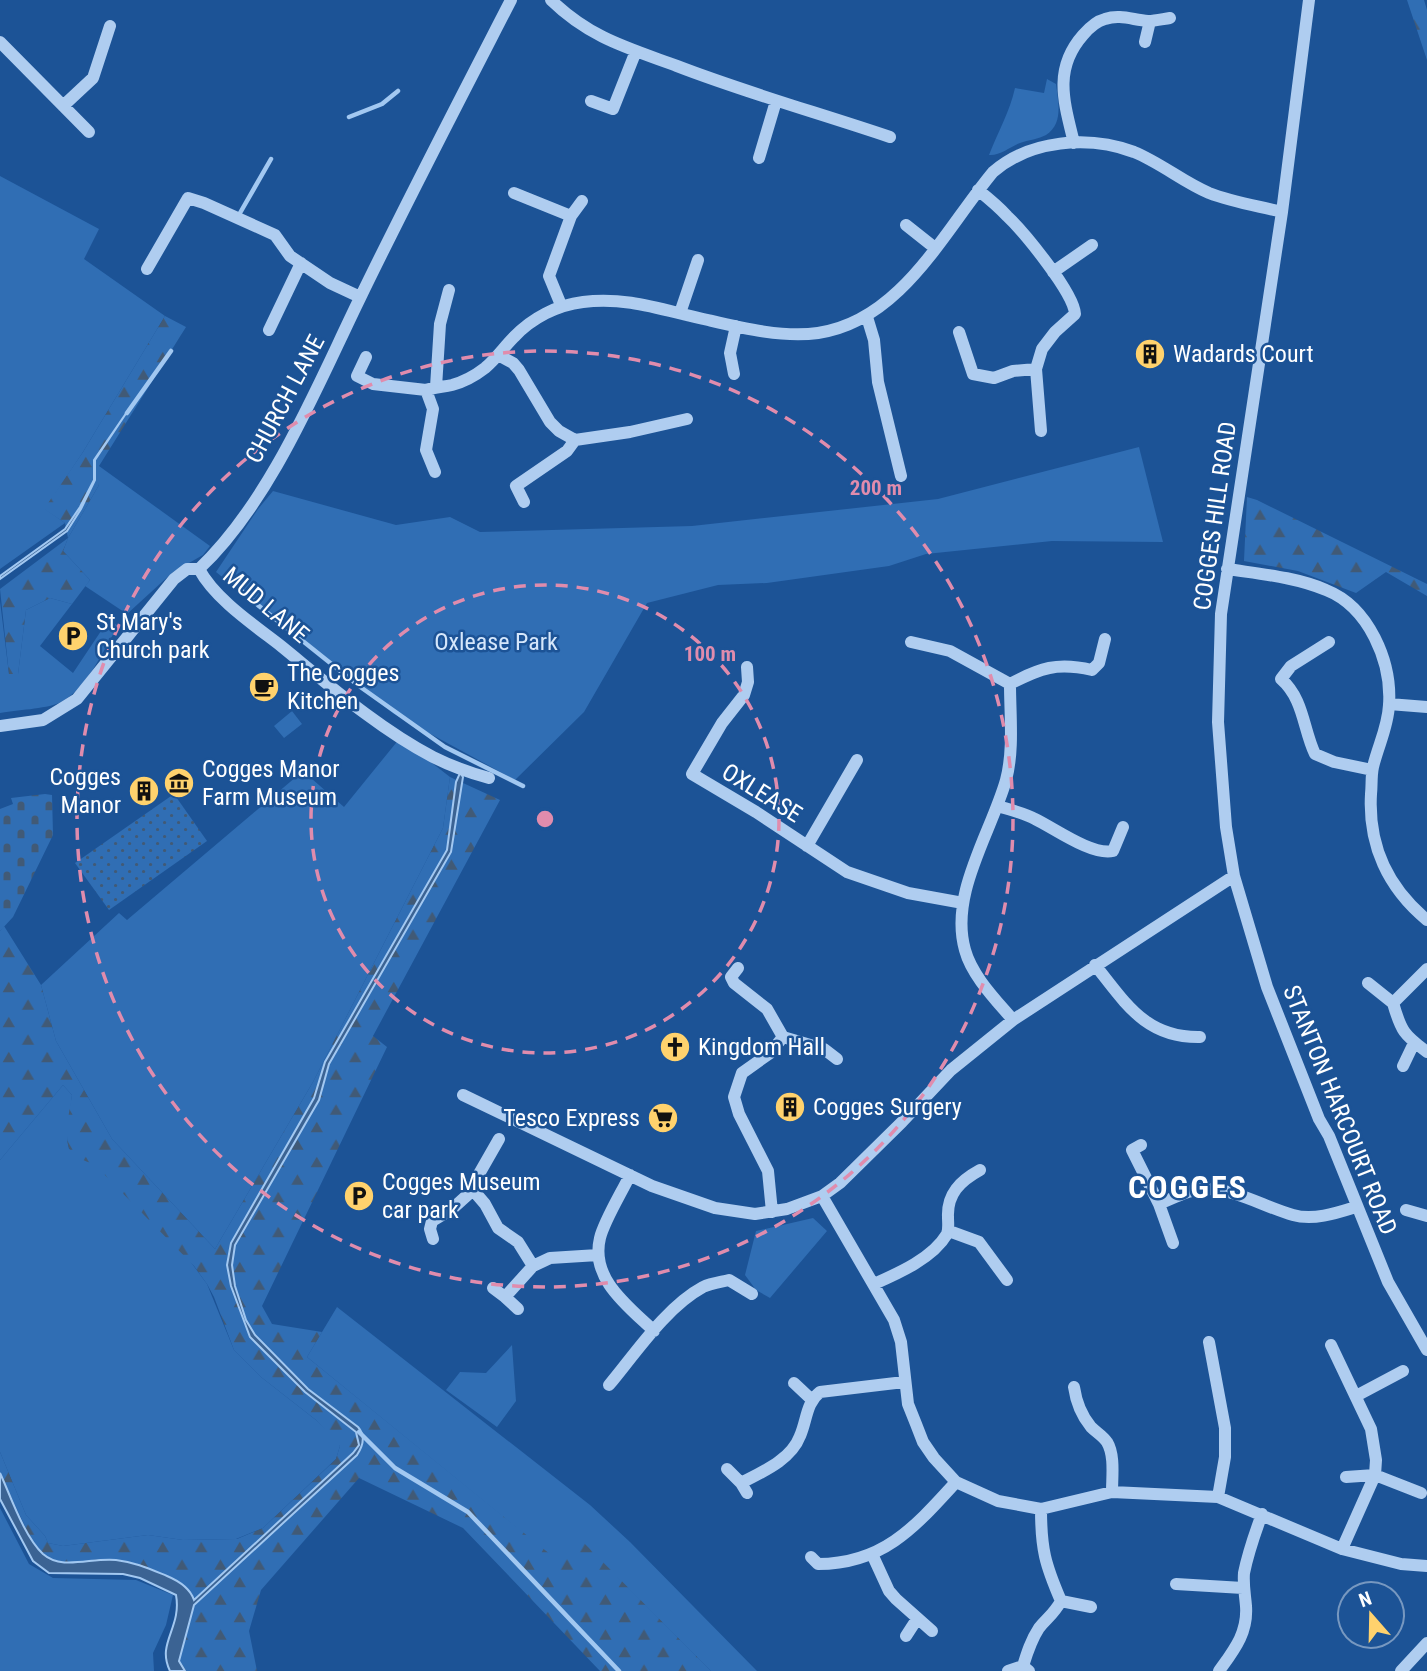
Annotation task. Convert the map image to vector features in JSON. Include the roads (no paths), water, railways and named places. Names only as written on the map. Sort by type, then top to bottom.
[{"type":"street","name":"CHURCH LANE","points":[[0,726],[43,720],[77,699],[174,579],[187,569],[199,569],[234,531],[289,443],[511,0]]},
{"type":"street","points":[[551,0],[587,30],[614,44],[734,88],[890,137]]},
{"type":"street","name":"COGGES HILL ROAD","points":[[1234,876],[1226,827],[1218,722],[1221,614],[1282,212],[1309,0]]},
{"type":"street","points":[[1074,143],[1067,116],[1063,71],[1070,49],[1088,29],[1103,19],[1121,16],[1150,21],[1170,18]]},
{"type":"street","points":[[1145,42],[1150,21]]},
{"type":"street","points":[[63,106],[93,78],[110,26]]},
{"type":"street","points":[[0,42],[89,132]]},
{"type":"street","points":[[591,101],[613,109],[635,51]]},
{"type":"street","points":[[759,158],[776,101]]},
{"type":"street","points":[[366,357],[357,376],[373,384],[431,388],[451,386],[485,368],[527,324],[561,305],[608,299],[632,301],[736,326],[796,334],[818,333],[867,317],[902,287],[978,190],[1007,160],[1047,145],[1074,143],[1111,146],[1135,153],[1209,193],[1282,212]]},
{"type":"street","points":[[978,190],[1008,216],[1053,272],[1075,307],[1075,314],[1055,332],[1042,349],[1036,369],[1041,431]]},
{"type":"street","points":[[514,192],[571,216]]},
{"type":"street","points":[[147,269],[188,198],[275,235],[290,256],[330,283],[360,297]]},
{"type":"street","points":[[561,305],[549,275],[571,216],[582,201]]},
{"type":"street","points":[[906,225],[935,247]]},
{"type":"street","points":[[1053,272],[1093,245]]},
{"type":"street","points":[[680,313],[698,260]]},
{"type":"street","points":[[269,330],[301,263]]},
{"type":"street","points":[[435,472],[426,450],[433,409],[431,388],[440,324],[449,290]]},
{"type":"street","points":[[867,317],[874,340],[878,382],[901,476]]},
{"type":"street","points":[[734,374],[730,353],[736,326]]},
{"type":"street","points":[[959,332],[973,373],[994,378],[1013,371],[1036,369]]},
{"type":"street","points":[[498,355],[513,363],[519,370],[550,422],[575,440],[687,419]]},
{"type":"street","points":[[523,502],[516,486],[566,451],[575,440]]},
{"type":"street","name":"MUD LANE","points":[[199,569],[206,583],[254,625],[391,731],[434,757],[468,773],[489,778]]},
{"type":"street","points":[[1227,569],[1272,576],[1326,590],[1347,603],[1371,630],[1387,677],[1389,704],[1384,736],[1372,770],[1370,808],[1373,828],[1382,865],[1399,893],[1427,920]]},
{"type":"street","points":[[1010,684],[1052,666],[1072,665],[1091,670],[1099,663],[1105,639]]},
{"type":"street","points":[[911,642],[950,651],[1010,684]]},
{"type":"street","points":[[1329,642],[1291,666],[1281,679],[1289,686],[1299,704],[1315,754],[1334,762],[1372,770]]},
{"type":"street","name":"OXLEASE","points":[[747,667],[748,681],[744,695],[722,723],[692,774],[847,872],[908,893],[962,903]]},
{"type":"street","points":[[1010,684],[1007,777],[962,903],[965,949],[972,966],[1013,1020]]},
{"type":"street","points":[[1389,704],[1427,707]]},
{"type":"street","name":"OXLEASE","points":[[807,846],[857,760]]},
{"type":"street","points":[[998,806],[1034,818],[1103,852],[1113,851],[1123,827]]},
{"type":"street","points":[[463,1095],[630,1175],[715,1208],[755,1214],[787,1209],[822,1196],[861,1164],[951,1070],[1013,1020],[1234,876]]},
{"type":"street","name":"STANTON HARCOURT ROAD","points":[[1234,876],[1268,987],[1319,1119],[1329,1136],[1392,1292],[1427,1350]]},
{"type":"street","points":[[1095,965],[1138,1016],[1163,1031],[1200,1037]]},
{"type":"street","points":[[738,968],[731,977],[734,983],[767,1009],[783,1037],[824,1049],[837,1059]]},
{"type":"street","points":[[1393,1003],[1427,969]]},
{"type":"street","points":[[1368,983],[1393,1003],[1399,1023],[1408,1039],[1427,1052]]},
{"type":"street","points":[[772,1212],[768,1171],[738,1114],[734,1097],[742,1073],[770,1053],[783,1037]]},
{"type":"street","points":[[1403,1066],[1414,1043]]},
{"type":"street","points":[[433,1239],[430,1229],[432,1221],[452,1209],[473,1190],[475,1181],[499,1139]]},
{"type":"street","points":[[1141,1144],[1132,1150],[1159,1204],[1173,1243]]},
{"type":"street","points":[[874,1284],[936,1248],[949,1231],[948,1203],[952,1192],[979,1170]]},
{"type":"street","points":[[630,1175],[600,1236],[598,1255],[609,1285],[654,1331]]},
{"type":"street","points":[[1159,1204],[1191,1191],[1206,1189],[1250,1198],[1293,1215],[1339,1213],[1356,1206]]},
{"type":"street","points":[[473,1190],[485,1204],[498,1228],[518,1242],[533,1266]]},
{"type":"street","points":[[822,1196],[894,1320],[901,1342],[908,1404],[923,1442],[956,1482],[998,1500],[1041,1509],[1112,1492],[1218,1497],[1342,1549],[1401,1564],[1427,1566]]},
{"type":"street","points":[[1406,1210],[1427,1216]]},
{"type":"street","points":[[949,1231],[979,1242],[1007,1280]]},
{"type":"street","points":[[505,1297],[533,1266],[550,1258],[598,1255]]},
{"type":"street","points":[[608,1385],[654,1331],[687,1298],[706,1286],[729,1280],[752,1294]]},
{"type":"street","points":[[493,1287],[518,1309]]},
{"type":"street","points":[[1209,1342],[1225,1428],[1225,1457],[1218,1497]]},
{"type":"street","points":[[1331,1345],[1375,1443],[1375,1475],[1342,1549]]},
{"type":"street","points":[[1356,1396],[1403,1371]]},
{"type":"street","points":[[794,1382],[811,1399]]},
{"type":"street","points":[[727,1469],[744,1488],[792,1450],[800,1437],[811,1399],[820,1392],[904,1382]]},
{"type":"street","points":[[1074,1387],[1076,1401],[1090,1426],[1107,1443],[1111,1455],[1112,1492]]},
{"type":"street","points":[[1346,1477],[1375,1475],[1424,1491],[1427,1506]]},
{"type":"street","points":[[811,1557],[818,1564],[833,1564],[873,1555],[892,1545],[928,1514],[956,1482]]},
{"type":"street","points":[[1041,1509],[1041,1543],[1045,1562],[1061,1601]]},
{"type":"street","points":[[1219,1671],[1243,1634],[1246,1619],[1243,1588],[1251,1546],[1262,1514]]},
{"type":"street","points":[[873,1555],[889,1591],[932,1630]]},
{"type":"street","points":[[1176,1584],[1243,1588]]},
{"type":"street","points":[[1061,1601],[1091,1606]]},
{"type":"street","points":[[1008,1671],[1026,1669],[1030,1644],[1061,1601]]},
{"type":"street","points":[[906,1636],[918,1619]]},
{"type":"street","points":[[1401,1671],[1427,1643]]},
{"type":"waterway","points":[[349,117],[382,104],[398,91]]},
{"type":"waterway","points":[[240,213],[271,159]]},
{"type":"waterway","points":[[127,413],[171,351]]},
{"type":"waterway","points":[[234,584],[359,686],[445,747],[523,786]]},
{"type":"waterway","points":[[359,1432],[395,1468],[468,1512],[619,1671]]},
{"type":"place","name":"Wadards Court","points":[[1150,354]]},
{"type":"place","name":"St Mary's Church park","points":[[73,636]]},
{"type":"place","name":"The Cogges Kitchen","points":[[264,687]]},
{"type":"place","name":"Cogges Manor Farm Museum","points":[[179,783]]},
{"type":"place","name":"Cogges Manor","points":[[144,791]]},
{"type":"place","name":"Kingdom Hall","points":[[675,1047]]},
{"type":"place","name":"Cogges Surgery","points":[[790,1107]]},
{"type":"place","name":"Tesco Express","points":[[663,1118]]},
{"type":"place","name":"Cogges Museum car park","points":[[359,1196]]},
{"type":"district","name":"COGGES","points":[[1188,1187]]},
{"type":"park label","name":"Oxlease Park","points":[[496,642]]}]
